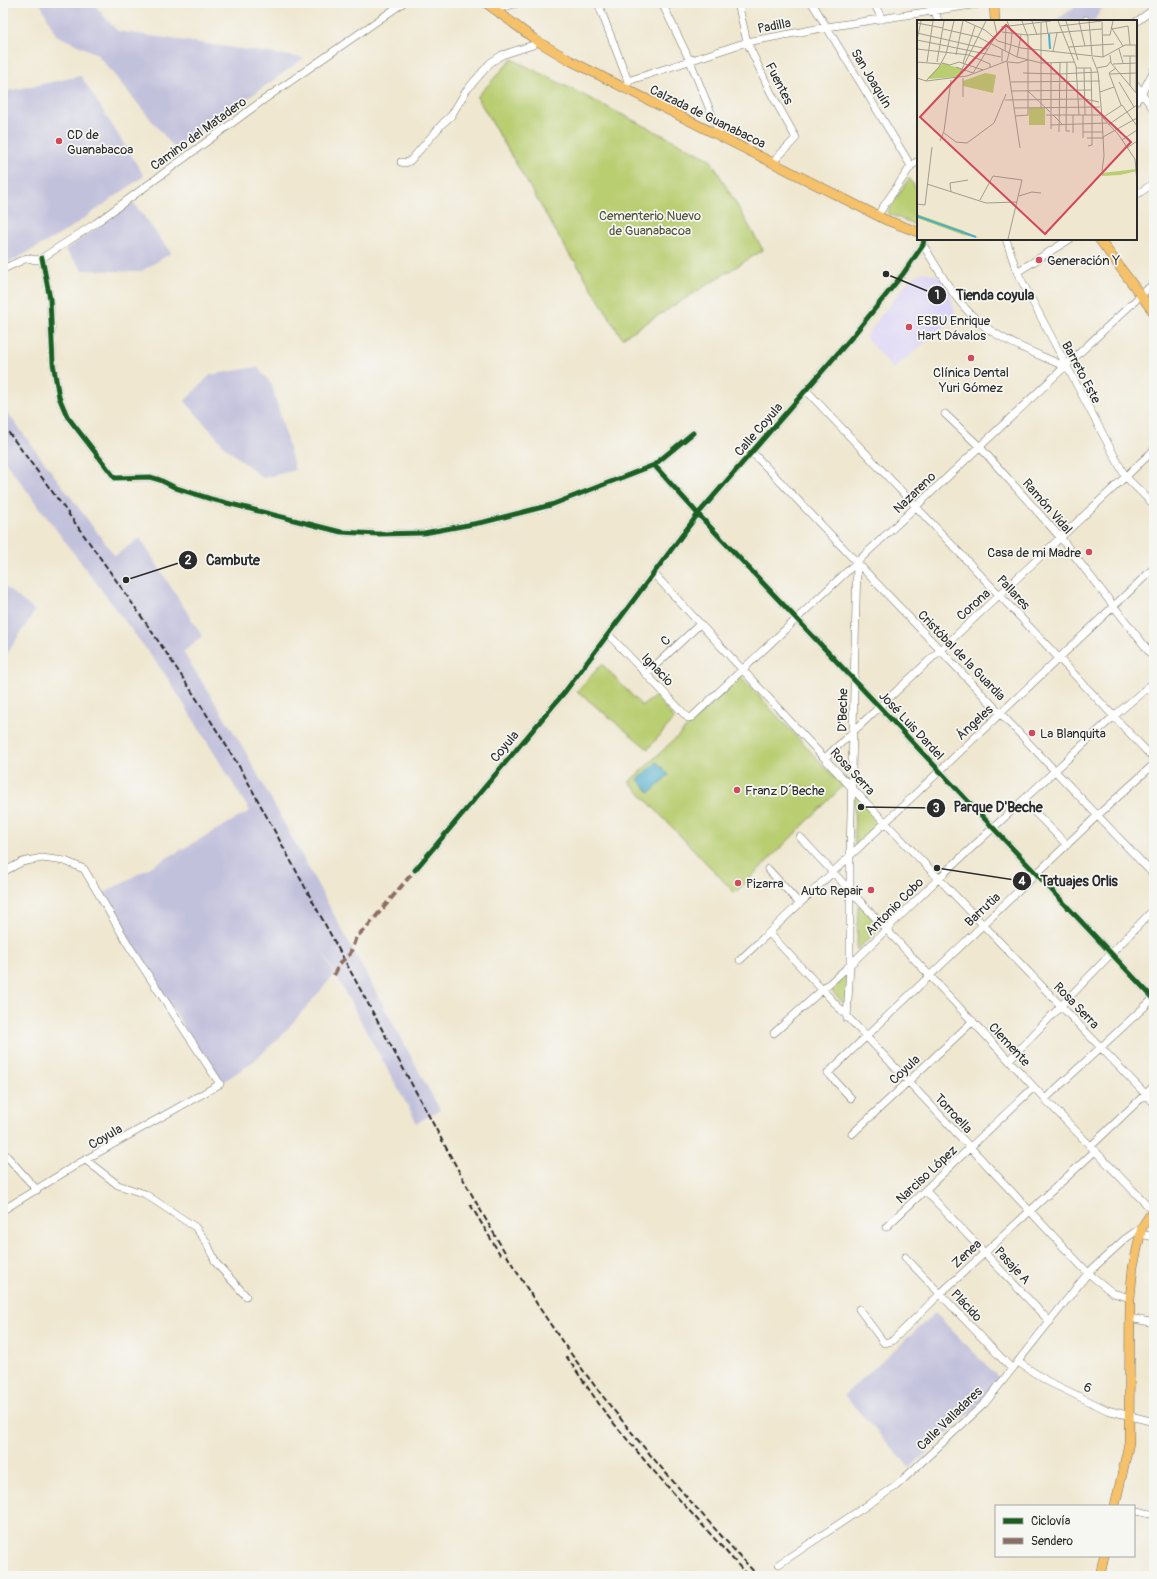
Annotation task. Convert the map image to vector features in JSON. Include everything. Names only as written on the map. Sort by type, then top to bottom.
[{"type":"main road","name":"Calzada de Guanabacoa","points":[[486,3],[537,41],[627,85],[721,138],[877,216],[917,232]]},
{"type":"main road","points":[[994,3],[995,20]]},
{"type":"main road","points":[[1100,240],[1154,313]]},
{"type":"main road","points":[[1115,1505],[1129,1443],[1130,1298],[1133,1267],[1141,1230],[1153,1210]]},
{"type":"main road","points":[[1100,1576],[1104,1557]]},
{"type":"street","name":"Camino del Matadero","points":[[3,269],[27,258],[36,260],[42,258],[96,223],[262,101],[402,3]]},
{"type":"street","points":[[494,10],[518,3]]},
{"type":"street","points":[[598,3],[627,85]]},
{"type":"street","points":[[662,3],[690,61],[721,138]]},
{"type":"street","name":"Fuentes","points":[[738,3],[747,42],[771,93],[796,138],[772,163]]},
{"type":"street","name":"San Joaquín","points":[[812,3],[911,166]]},
{"type":"street","points":[[874,3],[882,19]]},
{"type":"street","name":"Padilla","points":[[627,85],[690,61],[747,42],[827,27],[882,19],[934,6],[985,3]]},
{"type":"street","points":[[1137,21],[1154,8],[1149,3]]},
{"type":"street","points":[[934,6],[938,20]]},
{"type":"street","points":[[401,162],[410,161],[451,116],[466,91],[490,63],[502,55],[534,45],[537,41]]},
{"type":"street","points":[[1137,100],[1154,70]]},
{"type":"street","points":[[1137,86],[1154,110]]},
{"type":"street","points":[[877,216],[911,166],[917,162]]},
{"type":"street","points":[[1137,194],[1154,182]]},
{"type":"street","name":"Barreto Este","points":[[1006,240],[1017,272],[1124,476],[1154,505]]},
{"type":"street","points":[[1017,272],[1068,240]]},
{"type":"street","points":[[923,242],[959,299],[976,319],[998,335],[1066,367]]},
{"type":"street","name":"Calle Coyula","points":[[609,635],[698,514],[899,280],[923,242]]},
{"type":"street","points":[[42,258],[50,299],[54,363],[59,397],[67,416],[114,478],[150,478],[160,480],[176,488],[294,521],[341,532],[378,534],[424,533],[484,522],[552,504],[654,465],[693,433]]},
{"type":"street","name":"Nazareno","points":[[690,718],[979,446],[1066,367],[1154,282]]},
{"type":"street","name":"Pallares","points":[[806,390],[1154,759]]},
{"type":"street","name":"Ramón Vidal","points":[[945,414],[979,446],[1060,537],[1154,658]]},
{"type":"street","name":"Corona","points":[[825,758],[1000,595],[1124,476],[1154,450]]},
{"type":"street","name":"Cristóbal de la Guardia","points":[[752,452],[1154,874]]},
{"type":"street","name":"José Luis Dardel","points":[[654,465],[698,514],[1154,998]]},
{"type":"street","name":"D'Beche","points":[[847,1018],[850,965],[852,732],[857,562]]},
{"type":"street","name":"Ángeles","points":[[740,960],[1000,713],[1060,659],[1154,568]]},
{"type":"street","name":"Rosa Serra","points":[[654,574],[885,822],[1154,1103]]},
{"type":"street","name":"C","points":[[646,674],[700,624]]},
{"type":"street","name":"Ignacio","points":[[609,635],[690,718]]},
{"type":"street","name":"Coyula","points":[[415,870],[564,693],[609,635]]},
{"type":"street","name":"Antonio Cobo","points":[[774,1033],[850,965],[939,878],[1023,800],[1114,716],[1154,682]]},
{"type":"street","name":"Barrutia","points":[[851,1098],[828,1073],[983,924],[1154,764]]},
{"type":"street","points":[[1023,800],[1067,845]]},
{"type":"street","name":"Clemente","points":[[800,837],[1045,1099],[1153,1210]]},
{"type":"street","name":"Coyula","points":[[3,872],[22,862],[42,858],[65,861],[84,869],[129,946],[220,1084],[76,1166],[3,1210]]},
{"type":"street","points":[[768,869],[799,903]]},
{"type":"street","points":[[1009,1060],[1154,909]]},
{"type":"street","name":"Torroella","points":[[768,933],[865,1038],[1088,1273],[1113,1293],[1130,1298]]},
{"type":"street","points":[[1045,1099],[1154,998]]},
{"type":"street","name":"Coyula","points":[[852,1134],[973,1021]]},
{"type":"street","name":"Zenea","points":[[859,1309],[884,1343],[892,1341],[940,1294],[1029,1212],[1154,1086]]},
{"type":"street","name":"Narciso López","points":[[886,1227],[971,1149],[1034,1087]]},
{"type":"street","points":[[3,1152],[38,1190]]},
{"type":"street","points":[[87,1161],[118,1186],[145,1194],[194,1227],[206,1241],[216,1263],[246,1296]]},
{"type":"street","name":"Pasaje A","points":[[925,1190],[1050,1322]]},
{"type":"street","points":[[1141,1230],[1154,1237]]},
{"type":"street","name":"Calle Valladares","points":[[779,1564],[896,1486],[985,1403],[1088,1273],[1125,1239],[1141,1230]]},
{"type":"street","name":"Plácido","points":[[905,1257],[1012,1369]]},
{"type":"street","points":[[1130,1318],[1154,1324]]},
{"type":"street","name":"6","points":[[1018,1362],[1047,1381],[1107,1410],[1154,1422]]},
{"type":"street","points":[[1135,1510],[1154,1515]]},
{"type":"shaded area","points":[[40,3],[93,3],[117,31],[304,58],[176,150],[97,54],[56,35]]},
{"type":"shaded area","points":[[1076,3],[1105,3],[1095,20],[1056,20],[1073,9]]},
{"type":"shaded area","points":[[81,76],[144,176],[66,231],[3,266],[3,92]]},
{"type":"shaded area","points":[[134,203],[171,253],[140,272],[83,270],[65,250]]},
{"type":"shaded area","name":"ESBU Enrique Hart Dávalos","points":[[923,272],[939,276],[949,289],[956,317],[893,369],[865,337],[910,279]]},
{"type":"shaded area","points":[[257,367],[272,385],[295,470],[263,478],[226,448],[185,401],[210,375]]},
{"type":"shaded area","points":[[3,407],[115,556],[140,538],[202,636],[183,652],[240,742],[440,1110],[417,1123],[320,947],[334,975],[282,1035],[254,1061],[220,1084],[101,895],[250,811],[167,677],[3,459]]},
{"type":"shaded area","points":[[3,585],[35,611],[3,660]]},
{"type":"shaded area","points":[[935,1313],[1003,1382],[910,1468],[844,1395]]},
{"type":"green space","name":"Cementerio Nuevo de Guanabacoa","points":[[512,59],[710,159],[763,250],[622,338],[575,261],[572,259],[477,97]]},
{"type":"green space","points":[[909,178],[917,190],[917,226],[887,213]]},
{"type":"green space","points":[[602,664],[642,706],[656,696],[674,719],[648,749],[577,691]]},
{"type":"green space","name":"Franz D´Beche","points":[[741,677],[843,786],[735,893],[629,782]]},
{"type":"green space","points":[[854,792],[882,822],[855,847]]},
{"type":"green space","points":[[858,905],[881,927],[857,950]]},
{"type":"green space","points":[[848,970],[847,1007],[829,988]]},
{"type":"water","points":[[657,762],[669,775],[650,793],[638,780]]},
{"type":"railway","points":[[3,425],[127,596],[187,683],[243,773],[472,1195],[507,1256],[544,1315],[586,1374],[633,1434],[682,1492],[758,1576]]},
{"type":"railway","points":[[470,1204],[501,1256]]},
{"type":"railway","points":[[566,1356],[606,1414],[651,1468],[748,1576]]},
{"type":"marked path","points":[[334,975],[340,963],[350,954],[356,937],[368,926],[415,870]]},
{"type":"cycle path","points":[[415,870],[564,693],[698,514],[852,337],[903,274],[923,245],[924,240]]},
{"type":"cycle path","points":[[42,258],[50,299],[53,363],[59,397],[67,416],[115,478],[150,477],[176,488],[211,499],[341,532],[378,534],[424,533],[484,522],[551,505],[654,465],[693,433]]},
{"type":"cycle path","points":[[654,465],[698,514],[1154,999]]},
{"type":"place","name":"CD de Guanabacoa","points":[[59,141]]},
{"type":"place","name":"Generación Y","points":[[1039,260]]},
{"type":"place","name":"Tienda coyula","points":[[886,274]]},
{"type":"place","name":"ESBU Enrique Hart Dávalos","points":[[909,327]]},
{"type":"place","name":"Clínica Dental Yuri Gómez","points":[[971,358]]},
{"type":"place","name":"Casa de mi Madre","points":[[1089,552]]},
{"type":"place","name":"Cambute","points":[[126,580]]},
{"type":"place","name":"La Blanquita","points":[[1032,733]]},
{"type":"place","name":"Franz D´Beche","points":[[737,790]]},
{"type":"place","name":"Parque D'Beche","points":[[861,807]]},
{"type":"place","name":"Tatuajes Orlis","points":[[937,868]]},
{"type":"place","name":"Pizarra","points":[[738,883]]},
{"type":"place","name":"Auto Repair","points":[[871,890]]}]
